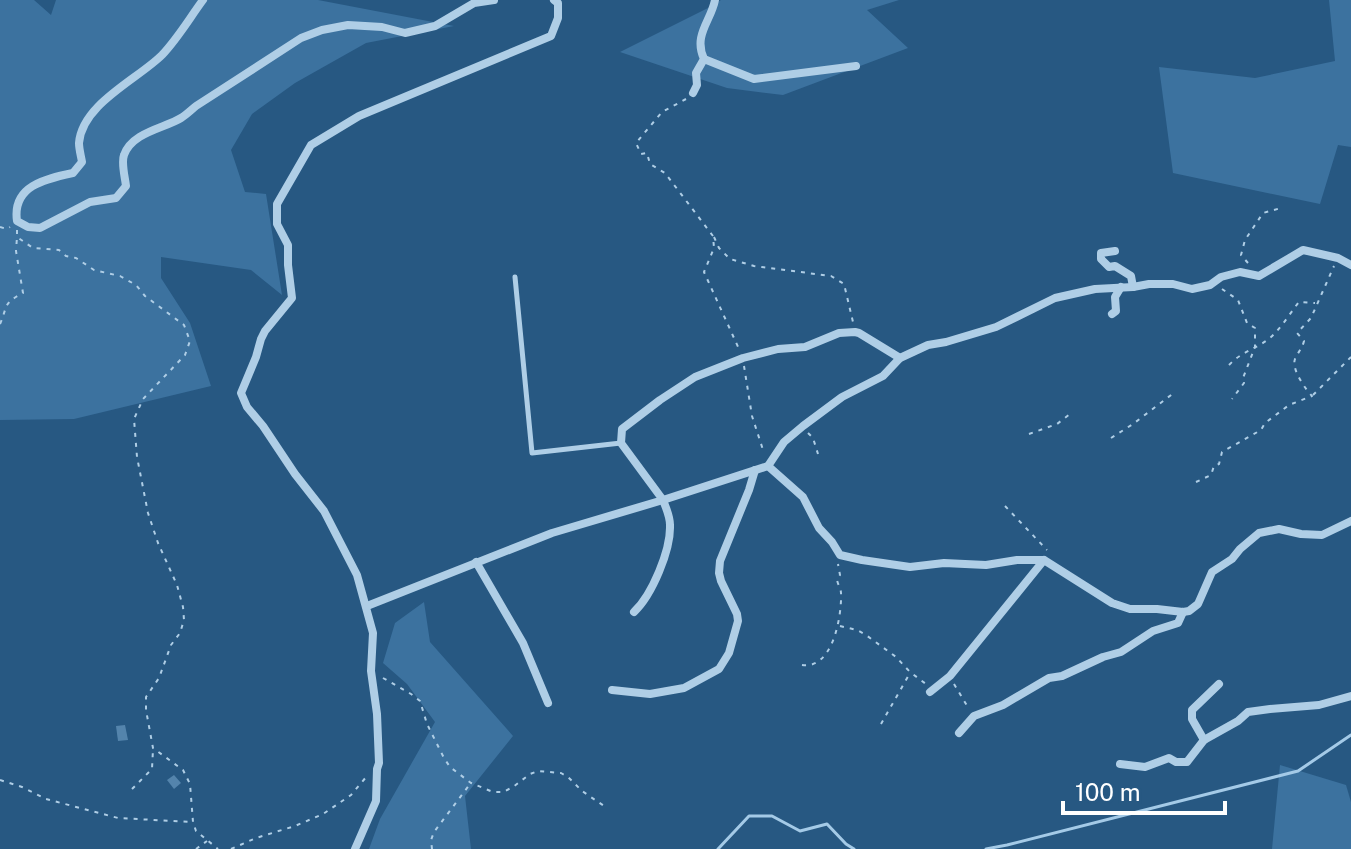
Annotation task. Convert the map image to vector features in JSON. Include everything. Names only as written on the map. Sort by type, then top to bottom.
[{"type":"street","points":[[203,0],[159,58],[113,92],[84,125],[79,144],[82,162],[73,173],[50,178],[27,190],[16,208],[17,221],[28,227],[40,228],[90,202],[116,198],[126,186],[124,155],[131,146],[157,127],[181,118],[301,38],[348,25],[382,27],[405,33],[435,26],[474,3],[494,0]]},
{"type":"street","points":[[715,0],[701,38],[704,59],[754,79],[856,66]]},
{"type":"street","points":[[355,849],[376,801],[379,763],[371,671],[373,633],[367,606],[357,575],[324,511],[247,407],[241,393],[261,339],[292,298],[288,245],[277,224],[277,204],[311,145],[359,116],[551,36],[558,18],[559,1]]},
{"type":"street","points":[[693,93],[697,85],[696,73],[704,59]]},
{"type":"street","points":[[367,606],[552,533],[768,466],[784,442],[803,426],[842,397],[883,376],[900,358],[928,345],[996,327],[1055,298],[1095,289],[1149,284],[1173,284],[1192,289],[1240,272],[1259,276],[1303,250],[1338,258],[1351,265]]},
{"type":"street","points":[[1115,251],[1101,253],[1101,259],[1109,267],[1115,266],[1131,276],[1133,287]]},
{"type":"street","points":[[1112,314],[1116,311],[1115,297],[1121,287]]},
{"type":"street","points":[[634,612],[651,589],[666,548],[670,526],[663,500],[621,443],[622,429],[695,377],[743,358],[778,349],[805,347],[839,333],[859,333],[900,358]]},
{"type":"street","points":[[768,466],[803,497],[819,528],[840,555],[910,567],[1044,560],[1112,603],[1130,609],[1189,611],[1198,604],[1212,572],[1232,559],[1259,533],[1279,529],[1322,535],[1351,521]]},
{"type":"street","points":[[612,690],[650,694],[684,688],[719,669],[729,653],[738,621],[721,581],[720,561],[755,470]]},
{"type":"street","points":[[930,692],[950,676],[1044,560]]},
{"type":"street","points":[[476,562],[523,643],[548,703]]},
{"type":"street","points":[[959,733],[974,716],[1003,705],[1049,678],[1062,676],[1121,652],[1153,631],[1178,623],[1183,612]]},
{"type":"street","points":[[1204,740],[1192,719],[1192,710],[1219,684]]},
{"type":"street","points":[[1120,764],[1145,767],[1169,758],[1187,762],[1204,740],[1248,712],[1319,705],[1351,696]]},
{"type":"lane","points":[[515,277],[532,453],[621,443]]},
{"type":"path","points":[[693,93],[662,112],[636,143],[641,154],[647,153],[650,164],[665,173],[730,259],[754,266],[831,276],[844,284],[855,332]]},
{"type":"path","points":[[1259,276],[1241,255],[1245,240],[1263,213],[1281,208]]},
{"type":"path","points":[[0,324],[10,300],[23,293],[16,251],[17,221]]},
{"type":"path","points":[[713,236],[714,248],[704,272],[743,358],[752,416],[768,466]]},
{"type":"path","points":[[17,237],[33,248],[59,250],[94,270],[120,276],[136,285],[145,296],[184,325],[190,341],[185,355],[143,399],[134,419],[137,457],[148,513],[177,585],[184,620],[159,678],[146,697],[153,748],[152,769],[132,789]]},
{"type":"path","points":[[1312,396],[1294,367],[1304,341],[1297,333],[1311,318],[1338,258]]},
{"type":"path","points":[[1210,285],[1238,300],[1247,323],[1255,328],[1255,347],[1243,378],[1244,383],[1232,399]]},
{"type":"path","points":[[1229,365],[1240,353],[1247,352],[1272,336],[1299,302],[1316,303]]},
{"type":"path","points":[[1196,482],[1211,475],[1214,466],[1219,464],[1222,452],[1261,430],[1265,423],[1289,405],[1312,396],[1351,357]]},
{"type":"path","points":[[1111,438],[1175,392]]},
{"type":"path","points":[[1029,434],[1057,424],[1070,414]]},
{"type":"path","points":[[803,426],[813,438],[818,454]]},
{"type":"path","points":[[1005,506],[1049,553],[1044,560]]},
{"type":"path","points":[[802,665],[809,667],[820,660],[834,641],[841,592],[837,580],[840,575],[838,564],[843,556]]},
{"type":"path","points":[[838,625],[866,635],[926,683],[930,692]]},
{"type":"path","points":[[371,671],[420,701],[427,724],[444,758],[450,767],[471,783],[493,792],[503,792],[538,771],[561,773],[607,808]]},
{"type":"path","points":[[881,724],[910,672]]},
{"type":"path","points":[[950,676],[974,716]]},
{"type":"path","points":[[153,748],[183,770],[190,784],[196,831],[218,849]]},
{"type":"path","points":[[231,849],[323,814],[351,795],[379,763]]},
{"type":"path","points":[[0,780],[46,799],[118,818],[193,822]]},
{"type":"path","points":[[432,849],[434,832],[471,783]]},
{"type":"path","points":[[196,849],[208,840]]},
{"type":"shaded area","points":[[0,0],[34,0],[51,15],[56,0],[318,0],[454,26],[366,43],[295,83],[252,114],[231,150],[245,192],[266,194],[282,295],[251,270],[161,257],[161,278],[190,323],[211,386],[74,419],[0,420]]},
{"type":"shaded area","points":[[721,0],[899,0],[867,10],[908,48],[783,95],[727,88],[620,52]]},
{"type":"shaded area","points":[[1329,0],[1351,0],[1351,147],[1338,145],[1320,204],[1173,173],[1159,67],[1255,78],[1335,61]]},
{"type":"shaded area","points":[[424,602],[430,642],[513,736],[465,796],[471,849],[369,849],[380,819],[435,722],[407,684],[383,663],[395,623]]},
{"type":"shaded area","points":[[1280,765],[1346,785],[1351,802],[1351,849],[1272,849]]},
{"type":"building","points":[[125,725],[128,740],[118,741],[116,726]]},
{"type":"building","points":[[174,775],[181,783],[174,789],[167,780]]},
{"type":"waterway","points":[[986,849],[1298,771],[1351,735]]},
{"type":"waterway","points":[[718,849],[749,816],[772,816],[800,831],[827,824],[854,849]]}]
